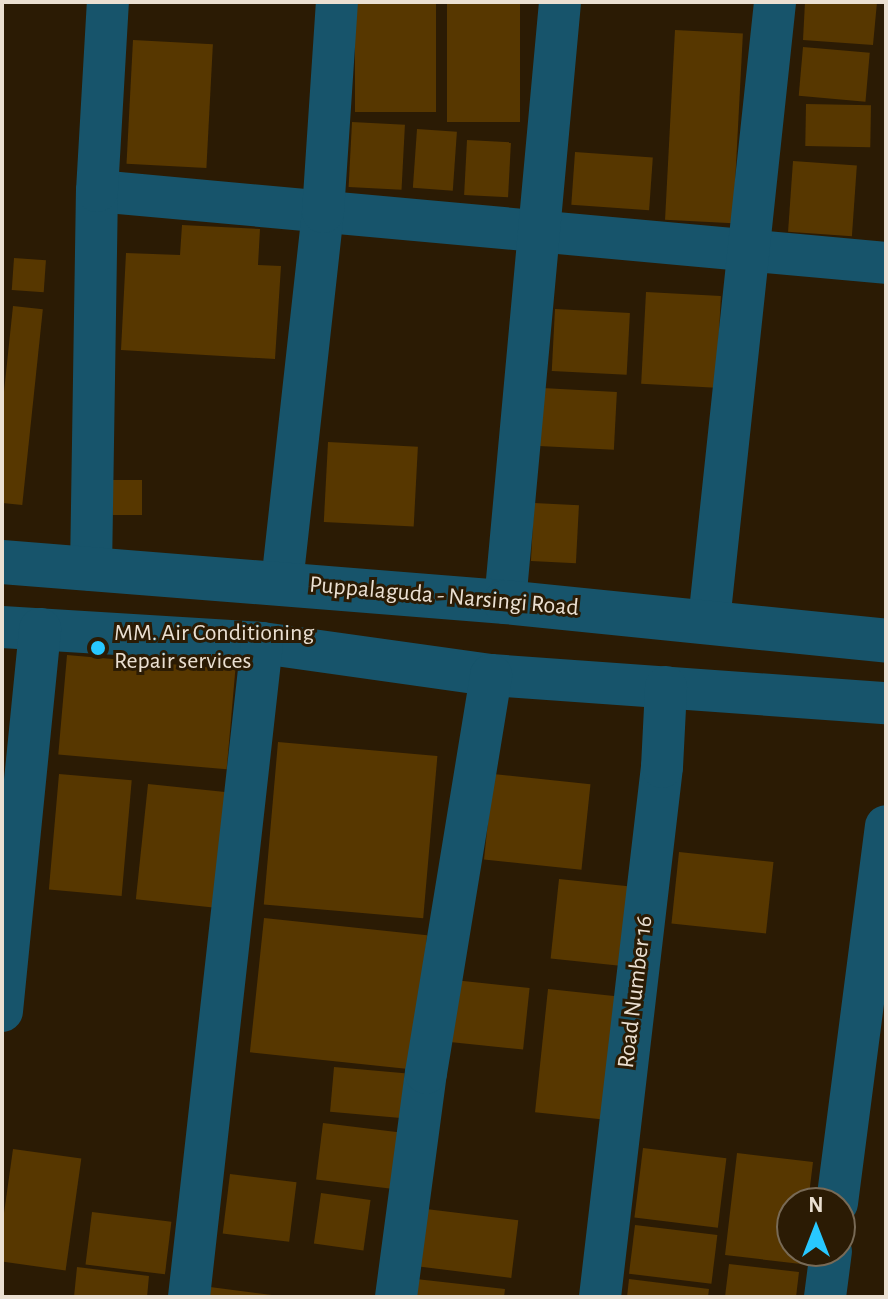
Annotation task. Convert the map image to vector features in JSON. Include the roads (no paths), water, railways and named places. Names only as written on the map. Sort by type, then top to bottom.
[{"type":"street","points":[[91,570],[97,191],[108,2]]},
{"type":"street","points":[[282,583],[323,212],[337,2]]},
{"type":"street","points":[[505,602],[560,2]]},
{"type":"street","points":[[709,621],[775,2]]},
{"type":"street","points":[[97,191],[886,263]]},
{"type":"street","name":"Puppalaguda - Narsingi Road","points":[[2,562],[505,602],[886,641]]},
{"type":"street","points":[[2,1011],[21,628],[262,643],[491,675],[886,703]]},
{"type":"street","points":[[189,1297],[262,643]]},
{"type":"street","points":[[396,1297],[426,1073],[491,675]]},
{"type":"street","name":"Road Number 16","points":[[600,1297],[661,782],[666,687]]},
{"type":"street","points":[[839,1187],[886,826]]},
{"type":"street","points":[[825,1297],[829,1267]]},
{"type":"place","name":"MM. Air Conditioning Repair services","points":[[98,648]]}]
